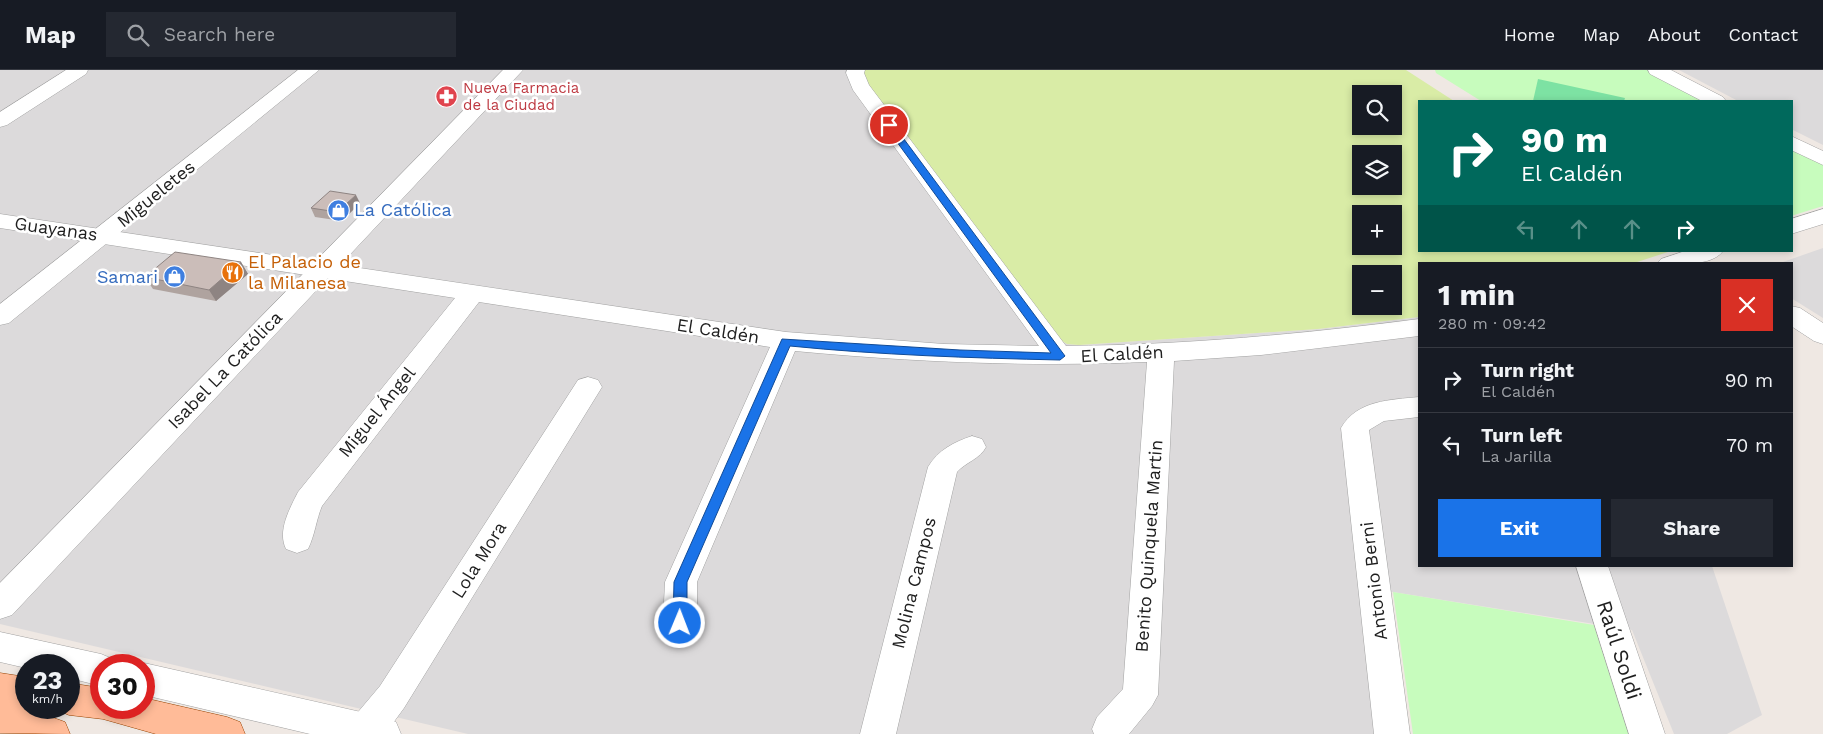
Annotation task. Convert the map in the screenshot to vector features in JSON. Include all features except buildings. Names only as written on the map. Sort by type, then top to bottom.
[{"type":"main road","points":[[0,689],[15,691]]},
{"type":"main road","points":[[0,716],[52,734]]},
{"type":"main road","points":[[155,717],[227,734]]},
{"type":"street","points":[[0,121],[79,70]]},
{"type":"street","name":"Migueletes","points":[[0,317],[310,70]]},
{"type":"street","name":"Isabel La Católica","points":[[0,606],[514,70]]},
{"type":"street","points":[[856,70],[854,73],[860,86],[1060,356]]},
{"type":"street","points":[[1658,70],[1714,100]]},
{"type":"street","points":[[1793,143],[1823,159]]},
{"type":"street","points":[[1793,226],[1823,216]]},
{"type":"street","name":"Guayanas","points":[[0,221],[320,271]]},
{"type":"street","points":[[1680,262],[1707,257]]},
{"type":"street","name":"El Caldén","points":[[320,271],[786,342],[842,348],[960,354],[1060,356],[1264,346],[1354,337],[1418,327]]},
{"type":"street","name":"Miguel Ángel","points":[[297,540],[302,516],[309,500],[362,431],[474,294]]},
{"type":"street","points":[[1793,315],[1823,335]]},
{"type":"street","points":[[680,623],[681,582],[786,342]]},
{"type":"street","name":"Benito Quinquela Martin","points":[[1110,729],[1140,695],[1161,352]]},
{"type":"street","name":"Lola Mora","points":[[374,732],[392,697],[588,387]]},
{"type":"street","name":"Antonio Berni","points":[[1392,734],[1355,428],[1360,421],[1370,414],[1418,407]]},
{"type":"street","name":"Molina Campos","points":[[878,734],[944,467],[952,458],[972,447]]},
{"type":"street","name":"Raúl Soldi","points":[[1592,567],[1646,734]]},
{"type":"street","points":[[0,647],[90,667]]},
{"type":"street","points":[[155,682],[374,732]]},
{"type":"shaded area","points":[[0,70],[863,70],[1059,339],[1068,344],[1079,345],[1318,329],[1418,317],[1418,567],[1712,567],[1762,715],[1727,734],[1674,734],[1632,630],[1368,588],[1384,734],[468,734],[155,660],[155,654],[128,654],[0,624]]},
{"type":"shaded area","points":[[1679,70],[1823,70],[1823,145],[1793,130],[1793,100],[1736,100]]},
{"type":"shaded area","points":[[1823,248],[1823,318],[1793,299],[1793,262],[1783,262]]},
{"type":"green space","points":[[863,70],[1406,70],[1452,100],[1418,100],[1418,252],[1668,252],[1637,262],[1418,262],[1418,317],[1318,329],[1079,345],[1067,344],[1059,339],[864,81]]},
{"type":"green space","points":[[1435,70],[1650,70],[1706,100],[1479,100],[1436,73]]},
{"type":"green space","points":[[1538,79],[1625,98],[1624,100],[1533,100]]},
{"type":"green space","points":[[1793,147],[1823,163],[1823,206],[1793,215]]},
{"type":"green space","points":[[1393,592],[1594,625],[1629,734],[1413,734]]},
{"type":"place","name":"Nueva Farmacia de la Ciudad","points":[[447,97]]},
{"type":"place","name":"La Católica","points":[[338,210]]},
{"type":"place","name":"El Palacio de la Milanesa","points":[[232,272]]},
{"type":"place","name":"Samari","points":[[174,277]]},
{"type":"route","points":[[680,623],[681,582],[786,342],[842,348],[960,354],[1060,356],[889,125]]}]
